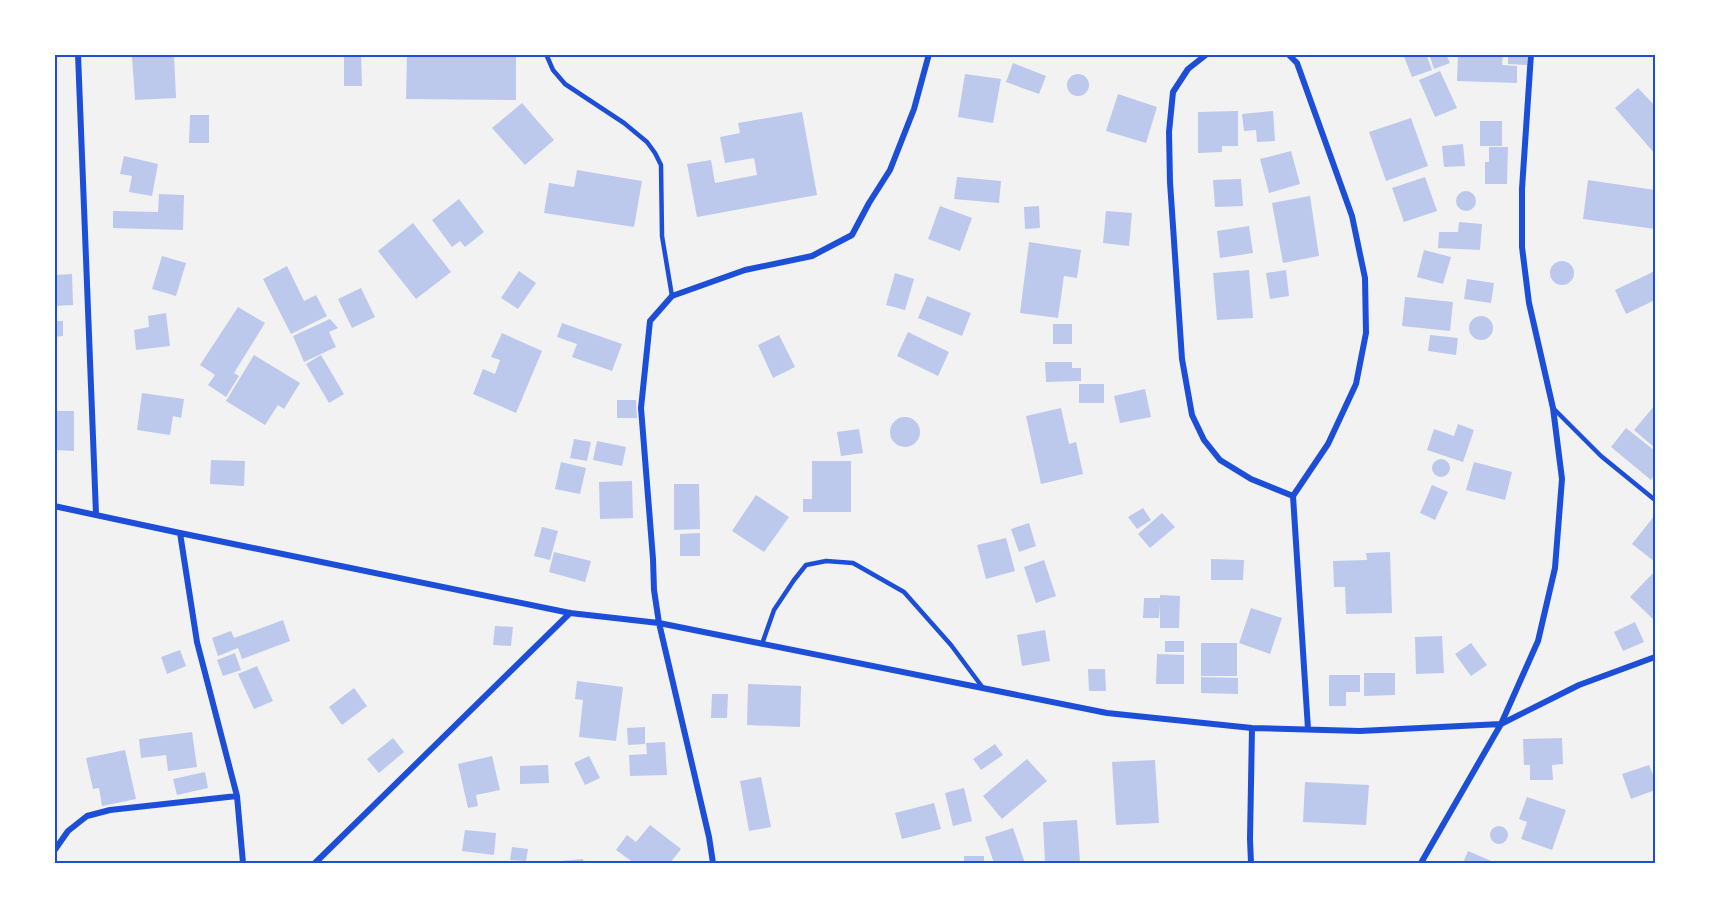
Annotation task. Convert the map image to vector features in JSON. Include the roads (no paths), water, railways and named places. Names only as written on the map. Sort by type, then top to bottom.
[{"type":"street","points":[[78,54],[96,514]]},
{"type":"street","points":[[713,863],[709,837],[659,623],[654,590],[641,408],[650,321],[672,296],[745,270],[812,255],[852,235],[869,203],[891,170],[914,109],[929,54]]},
{"type":"street","points":[[1207,54],[1188,69],[1173,92],[1169,132],[1170,182],[1182,359],[1192,415],[1204,440],[1220,460],[1251,479],[1293,496]]},
{"type":"street","points":[[1288,54],[1297,63],[1352,216],[1365,278],[1366,333],[1356,384],[1328,444],[1293,496],[1308,729]]},
{"type":"street","points":[[1421,863],[1501,724],[1538,641],[1555,568],[1562,479],[1553,408],[1529,303],[1522,247],[1522,189],[1531,54]]},
{"type":"street","points":[[54,506],[570,613],[659,623],[1107,713],[1252,728],[1360,731],[1501,724],[1579,685],[1655,657]]},
{"type":"street","points":[[180,533],[197,642],[237,796],[243,863]]},
{"type":"street","points":[[315,863],[570,613]]},
{"type":"street","points":[[1251,863],[1252,728]]},
{"type":"street","points":[[54,851],[68,831],[87,816],[110,810],[237,796]]},
{"type":"lane","points":[[546,54],[553,70],[565,84],[624,123],[647,142],[655,153],[661,165],[662,236],[672,296]]},
{"type":"lane","points":[[1553,408],[1601,456],[1655,500]]},
{"type":"lane","points":[[762,644],[774,610],[806,566],[826,561],[853,563],[904,592],[951,645],[983,688]]}]
